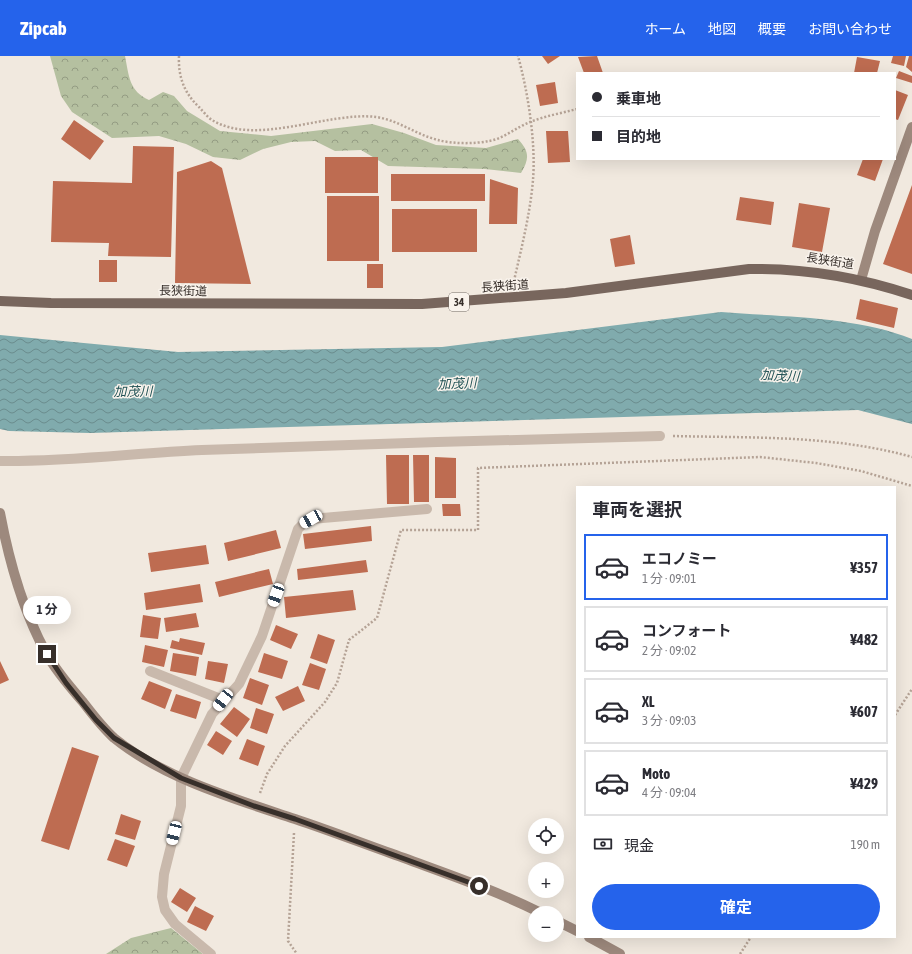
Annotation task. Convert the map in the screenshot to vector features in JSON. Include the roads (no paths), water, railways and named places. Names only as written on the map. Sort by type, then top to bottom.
[{"type":"main road","name":"長狭街道","points":[[0,301],[58,303],[385,305],[510,299],[635,285],[749,269],[804,270],[861,280],[912,295]]},
{"type":"street","points":[[861,280],[875,231],[912,127]]},
{"type":"street","points":[[0,461],[58,461],[172,452],[388,443],[660,436]]},
{"type":"street","points":[[211,954],[175,924],[165,910],[162,897],[164,874],[181,806],[181,778],[212,714],[239,684],[262,636],[298,529],[311,519],[427,510]]},
{"type":"street","points":[[0,513],[3,549],[30,618],[47,654],[66,683],[96,720],[114,738],[181,778],[254,806],[295,819],[479,886],[528,907]]},
{"type":"street","points":[[150,671],[223,700]]},
{"type":"street","points":[[564,924],[576,930]]},
{"type":"street","points":[[591,938],[620,954]]},
{"type":"water","name":"加茂川","points":[[721,312],[843,322],[890,331],[912,339],[912,424],[858,410],[90,433],[9,431],[0,429],[0,335],[178,352],[442,347]]}]
